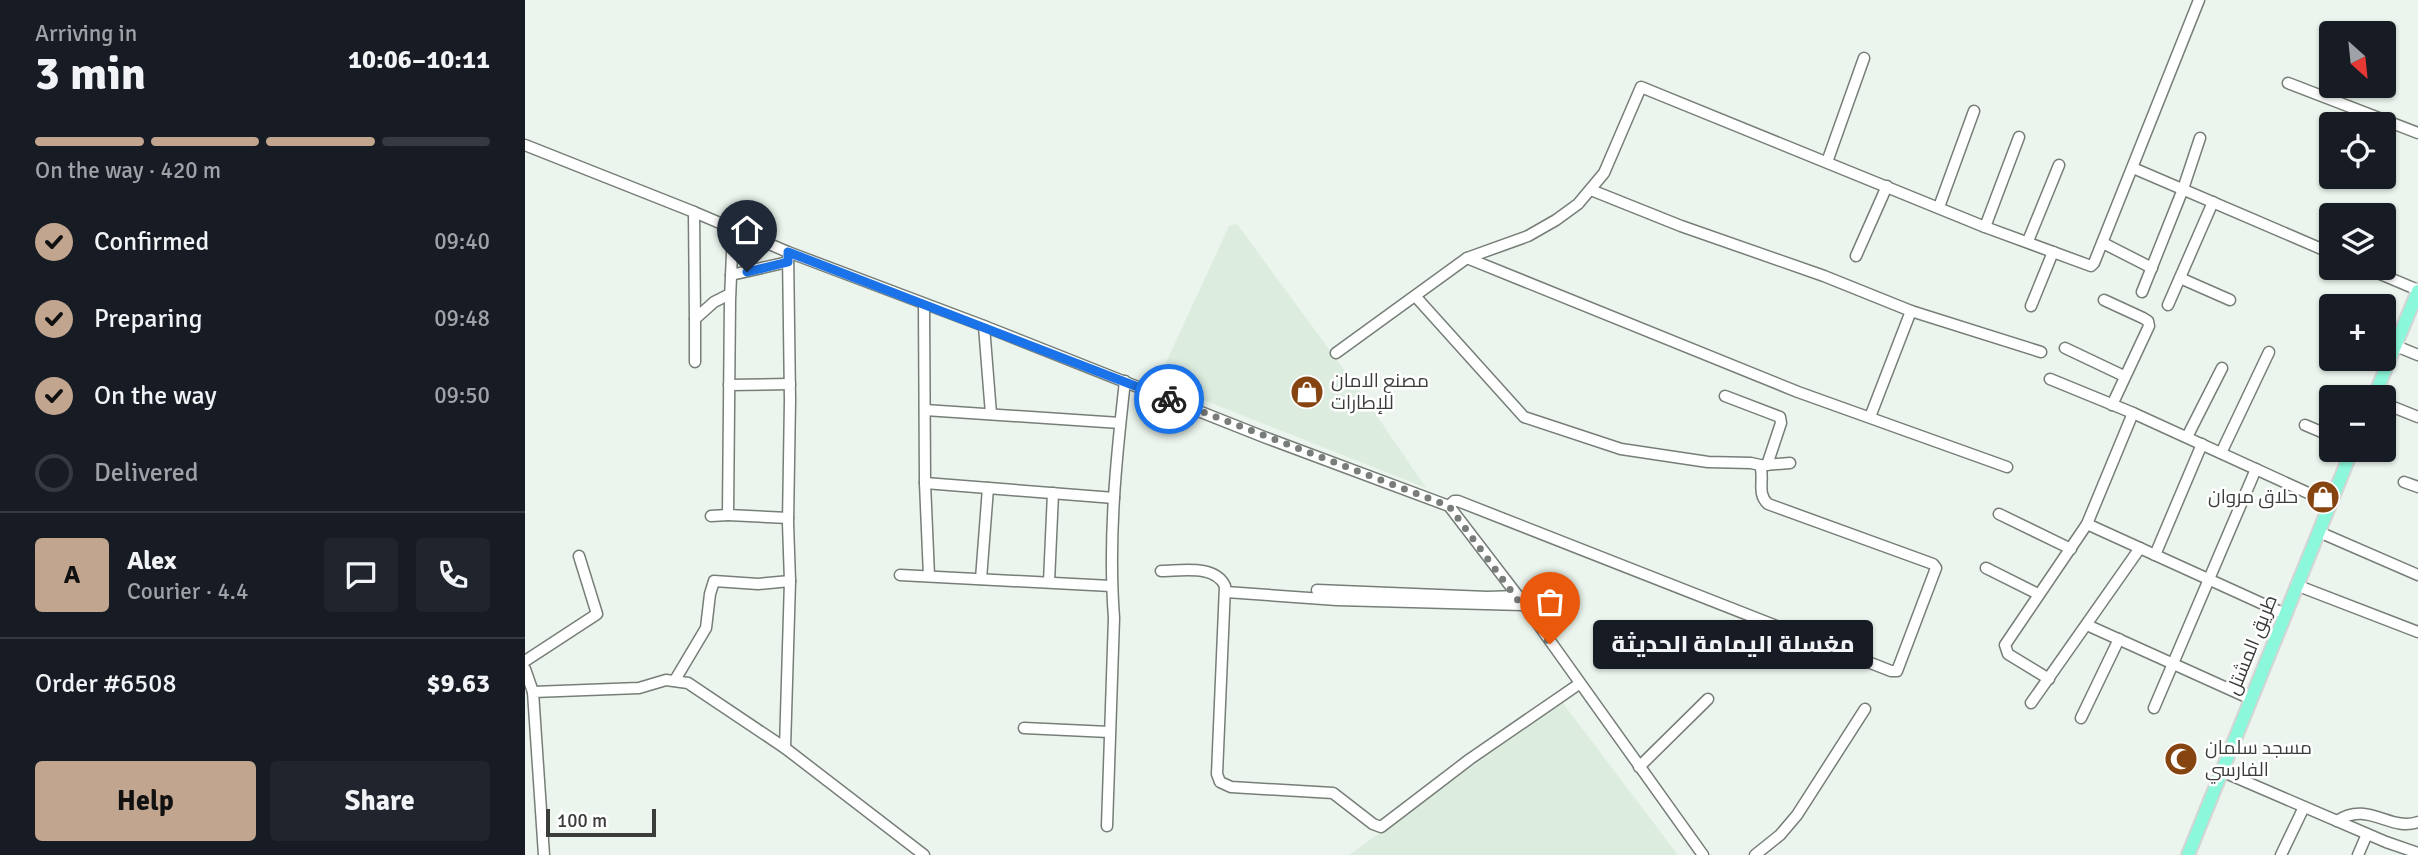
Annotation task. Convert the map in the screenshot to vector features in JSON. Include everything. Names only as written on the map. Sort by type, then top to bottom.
[{"type":"main road","points":[[2396,346],[2418,290]]},
{"type":"main road","name":"طريق المشتل","points":[[2188,855],[2347,462]]},
{"type":"street","points":[[1336,353],[1467,258],[1528,236],[1578,204],[1605,173],[1641,87],[1939,206],[1985,227],[2091,266],[2103,243],[2199,0]]},
{"type":"street","points":[[1827,162],[1864,58]]},
{"type":"street","points":[[2288,83],[2418,134]]},
{"type":"street","points":[[1939,206],[1974,111]]},
{"type":"street","points":[[1985,227],[2019,137]]},
{"type":"street","points":[[2142,292],[2200,138]]},
{"type":"street","points":[[525,145],[694,212],[788,257],[984,326],[1276,442],[1449,506],[1703,855]]},
{"type":"street","points":[[2028,241],[2059,165]]},
{"type":"street","points":[[2133,168],[2319,248]]},
{"type":"street","points":[[1856,256],[1887,186]]},
{"type":"street","points":[[1591,190],[1911,311],[2041,352]]},
{"type":"street","points":[[2168,305],[2213,202]]},
{"type":"street","points":[[694,212],[695,362]]},
{"type":"street","points":[[728,515],[733,229]]},
{"type":"street","points":[[2103,243],[2152,268]]},
{"type":"street","points":[[2031,306],[2053,252]]},
{"type":"street","points":[[731,275],[788,257]]},
{"type":"street","points":[[785,748],[790,581],[788,257]]},
{"type":"street","points":[[1467,258],[1798,391],[2007,467]]},
{"type":"street","points":[[2180,278],[2230,300]]},
{"type":"street","points":[[2394,280],[2418,290]]},
{"type":"street","points":[[695,319],[714,302],[730,293]]},
{"type":"street","points":[[1416,297],[1524,417],[1621,449],[1708,462],[1764,465],[1790,463]]},
{"type":"street","points":[[2104,300],[2143,318],[2148,321],[2149,326],[2112,405]]},
{"type":"street","points":[[924,304],[925,483],[929,576]]},
{"type":"street","points":[[1870,418],[1911,311]]},
{"type":"street","points":[[984,326],[991,414]]},
{"type":"street","points":[[2396,346],[2418,355]]},
{"type":"street","points":[[2065,348],[2124,376]]},
{"type":"street","points":[[2221,453],[2269,352]]},
{"type":"street","points":[[2187,437],[2223,368]]},
{"type":"street","points":[[2050,379],[2133,413],[2330,503]]},
{"type":"street","points":[[1107,826],[1114,618],[1111,586],[1114,498],[1125,381]]},
{"type":"street","points":[[729,385],[790,384]]},
{"type":"street","points":[[1449,506],[1458,501],[1885,669],[1897,671],[1936,568],[1933,564],[1768,504],[1762,499],[1760,492],[1764,465],[1781,423],[1780,417],[1725,396]]},
{"type":"street","points":[[2396,408],[2418,417]]},
{"type":"street","points":[[925,410],[1120,423]]},
{"type":"street","points":[[2049,679],[2008,654],[2005,645],[2087,524],[2133,413]]},
{"type":"street","points":[[2305,425],[2319,431]]},
{"type":"street","points":[[2155,555],[2202,444]]},
{"type":"street","points":[[2154,708],[2256,468]]},
{"type":"street","points":[[2404,482],[2418,487]]},
{"type":"street","points":[[925,483],[1114,498]]},
{"type":"street","points":[[981,579],[988,488]]},
{"type":"street","points":[[1049,582],[1053,493]]},
{"type":"street","points":[[1999,514],[2071,549]]},
{"type":"street","points":[[711,516],[788,518]]},
{"type":"street","points":[[2087,524],[2285,614]]},
{"type":"street","points":[[2319,532],[2418,575]]},
{"type":"street","points":[[2031,703],[2140,548]]},
{"type":"street","points":[[525,662],[597,614],[579,556]]},
{"type":"street","points":[[1986,568],[2038,594]]},
{"type":"street","points":[[1161,571],[1210,571],[1223,580],[1226,592],[1218,779],[1231,787],[1333,793],[1378,827],[1389,822],[1470,759],[1579,684]]},
{"type":"street","points":[[901,575],[1111,586]]},
{"type":"street","points":[[675,680],[706,628],[714,581],[758,584],[790,581]]},
{"type":"street","points":[[2296,585],[2418,632]]},
{"type":"street","points":[[1317,590],[1487,597],[1520,601]]},
{"type":"street","points":[[1226,592],[1337,600],[1520,601]]},
{"type":"street","points":[[2087,625],[2251,699]]},
{"type":"street","points":[[2081,718],[2119,639]]},
{"type":"street","points":[[525,669],[533,692],[544,855]]},
{"type":"street","points":[[533,692],[639,688],[666,680],[675,680],[697,688],[785,748],[924,855]]},
{"type":"street","points":[[1639,767],[1708,699]]},
{"type":"street","points":[[1755,855],[1780,835],[1797,815],[1865,709]]},
{"type":"street","points":[[1024,728],[1109,732]]},
{"type":"street","points":[[525,759],[538,753]]},
{"type":"street","points":[[2221,771],[2418,853]]},
{"type":"street","points":[[2281,855],[2304,807]]},
{"type":"street","points":[[2337,821],[2346,815],[2365,813],[2410,825],[2418,822]]},
{"type":"street","points":[[2358,855],[2367,834]]},
{"type":"shaded area","points":[[1237,224],[1362,394],[1426,488],[1206,401],[1161,387],[1163,369],[1229,226]]},
{"type":"shaded area","points":[[1562,702],[1678,855],[1349,855]]},
{"type":"way so far","points":[[1169,399],[1449,506],[1518,596],[1550,644]]},
{"type":"place","name":"مصنع الامان للإطارات","points":[[1307,392]]},
{"type":"place","name":"حلاق مروان","points":[[2323,497]]},
{"type":"place","name":"مغسلة اليمامة الحديثة","points":[[1550,644]]},
{"type":"place","name":"مسجد سلمان الفارسي","points":[[2181,759]]},
{"type":"route","points":[[747,272],[788,262],[788,252],[1169,399]]}]
